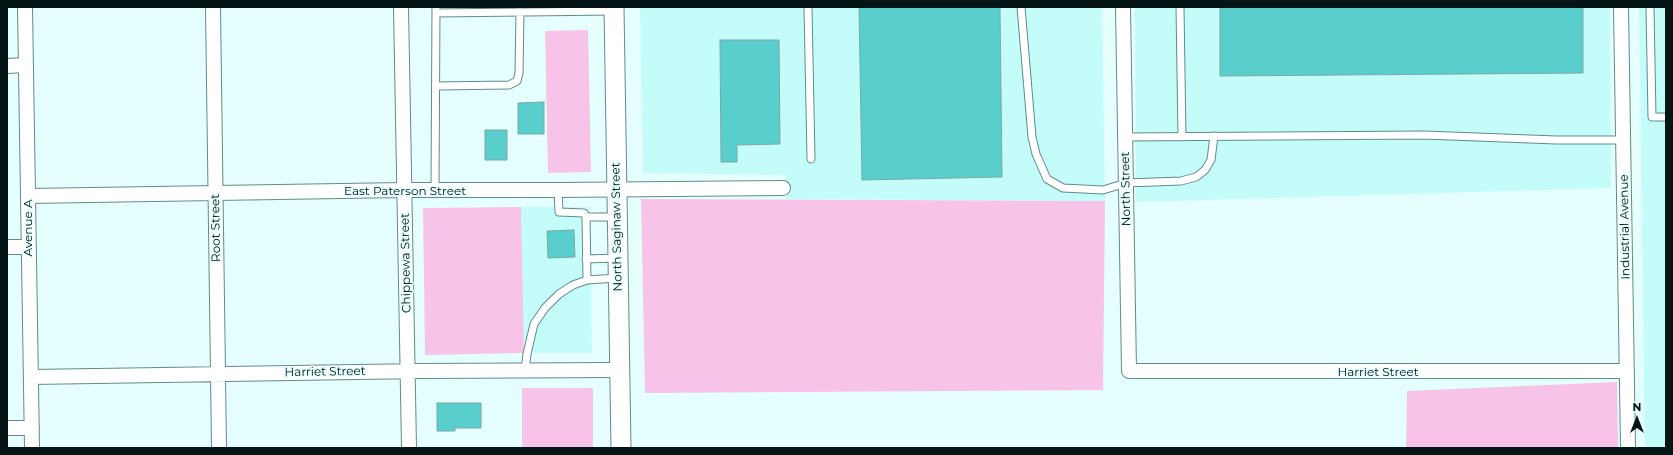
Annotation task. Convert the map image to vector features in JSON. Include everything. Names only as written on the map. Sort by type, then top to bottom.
[{"type":"main road","name":"North Saginaw Street","points":[[614,9],[621,448]]},
{"type":"street","name":"Avenue A","points":[[25,7],[32,448]]},
{"type":"street","name":"Root Street","points":[[213,7],[219,448]]},
{"type":"street","name":"Chippewa Street","points":[[401,7],[409,448]]},
{"type":"street","name":"North Street","points":[[1123,7],[1128,371]]},
{"type":"street","name":"Industrial Avenue","points":[[1621,7],[1628,448]]},
{"type":"street","points":[[7,66],[26,65]]},
{"type":"street","name":"East Paterson Street","points":[[28,196],[404,190],[783,188]]},
{"type":"street","points":[[7,247],[28,247]]},
{"type":"street","name":"Harriet Street","points":[[31,377],[408,371],[620,370]]},
{"type":"street","name":"Harriet Street","points":[[1128,371],[1627,372]]},
{"type":"street","points":[[7,428],[32,428]]},
{"type":"lane","points":[[808,7],[811,159]]},
{"type":"lane","points":[[1022,7],[1032,137],[1036,154],[1047,179],[1063,188],[1103,190],[1126,183],[1181,181],[1196,177],[1205,170],[1211,160],[1214,136]]},
{"type":"lane","points":[[1180,7],[1182,136]]},
{"type":"lane","points":[[1650,7],[1652,117],[1666,117]]},
{"type":"lane","points":[[435,190],[436,10],[520,12],[568,9],[614,9]]},
{"type":"lane","points":[[436,86],[509,85],[517,81],[519,73],[520,12]]},
{"type":"lane","points":[[1125,137],[1424,135],[1556,140],[1624,140]]},
{"type":"lane","points":[[558,190],[559,212],[584,212],[586,216],[587,280]]},
{"type":"lane","points":[[586,216],[617,216]]},
{"type":"lane","points":[[586,259],[618,258]]},
{"type":"lane","points":[[525,370],[534,324],[545,308],[559,294],[573,285],[587,280],[618,278]]},
{"type":"shaded area","points":[[640,7],[1102,7],[1105,201],[786,199],[786,175],[643,173]]},
{"type":"shaded area","points":[[1135,7],[1610,7],[1611,188],[1136,202]]},
{"type":"shaded area","points":[[1639,7],[1666,7],[1666,448],[1645,448]]},
{"type":"shaded area","points":[[588,30],[591,172],[548,173],[545,31]]},
{"type":"shaded area","points":[[641,199],[1105,201],[1103,390],[645,393]]},
{"type":"shaded area","points":[[521,207],[590,207],[592,353],[524,353]]},
{"type":"shaded area","points":[[521,207],[524,353],[425,355],[423,208]]},
{"type":"shaded area","points":[[1617,382],[1618,448],[1406,448],[1407,391]]},
{"type":"shaded area","points":[[522,388],[593,388],[593,448],[522,448]]},
{"type":"building","points":[[859,7],[1000,7],[1002,177],[862,180]]},
{"type":"building","points":[[1220,7],[1583,7],[1583,73],[1220,76]]},
{"type":"building","points":[[720,40],[779,40],[780,144],[737,145],[737,162],[721,162]]},
{"type":"building","points":[[544,102],[544,134],[518,134],[518,103]]},
{"type":"building","points":[[485,130],[507,130],[507,160],[485,160]]},
{"type":"building","points":[[574,230],[575,257],[548,258],[547,231]]},
{"type":"building","points":[[437,403],[481,403],[481,428],[455,428],[455,431],[437,431]]}]
